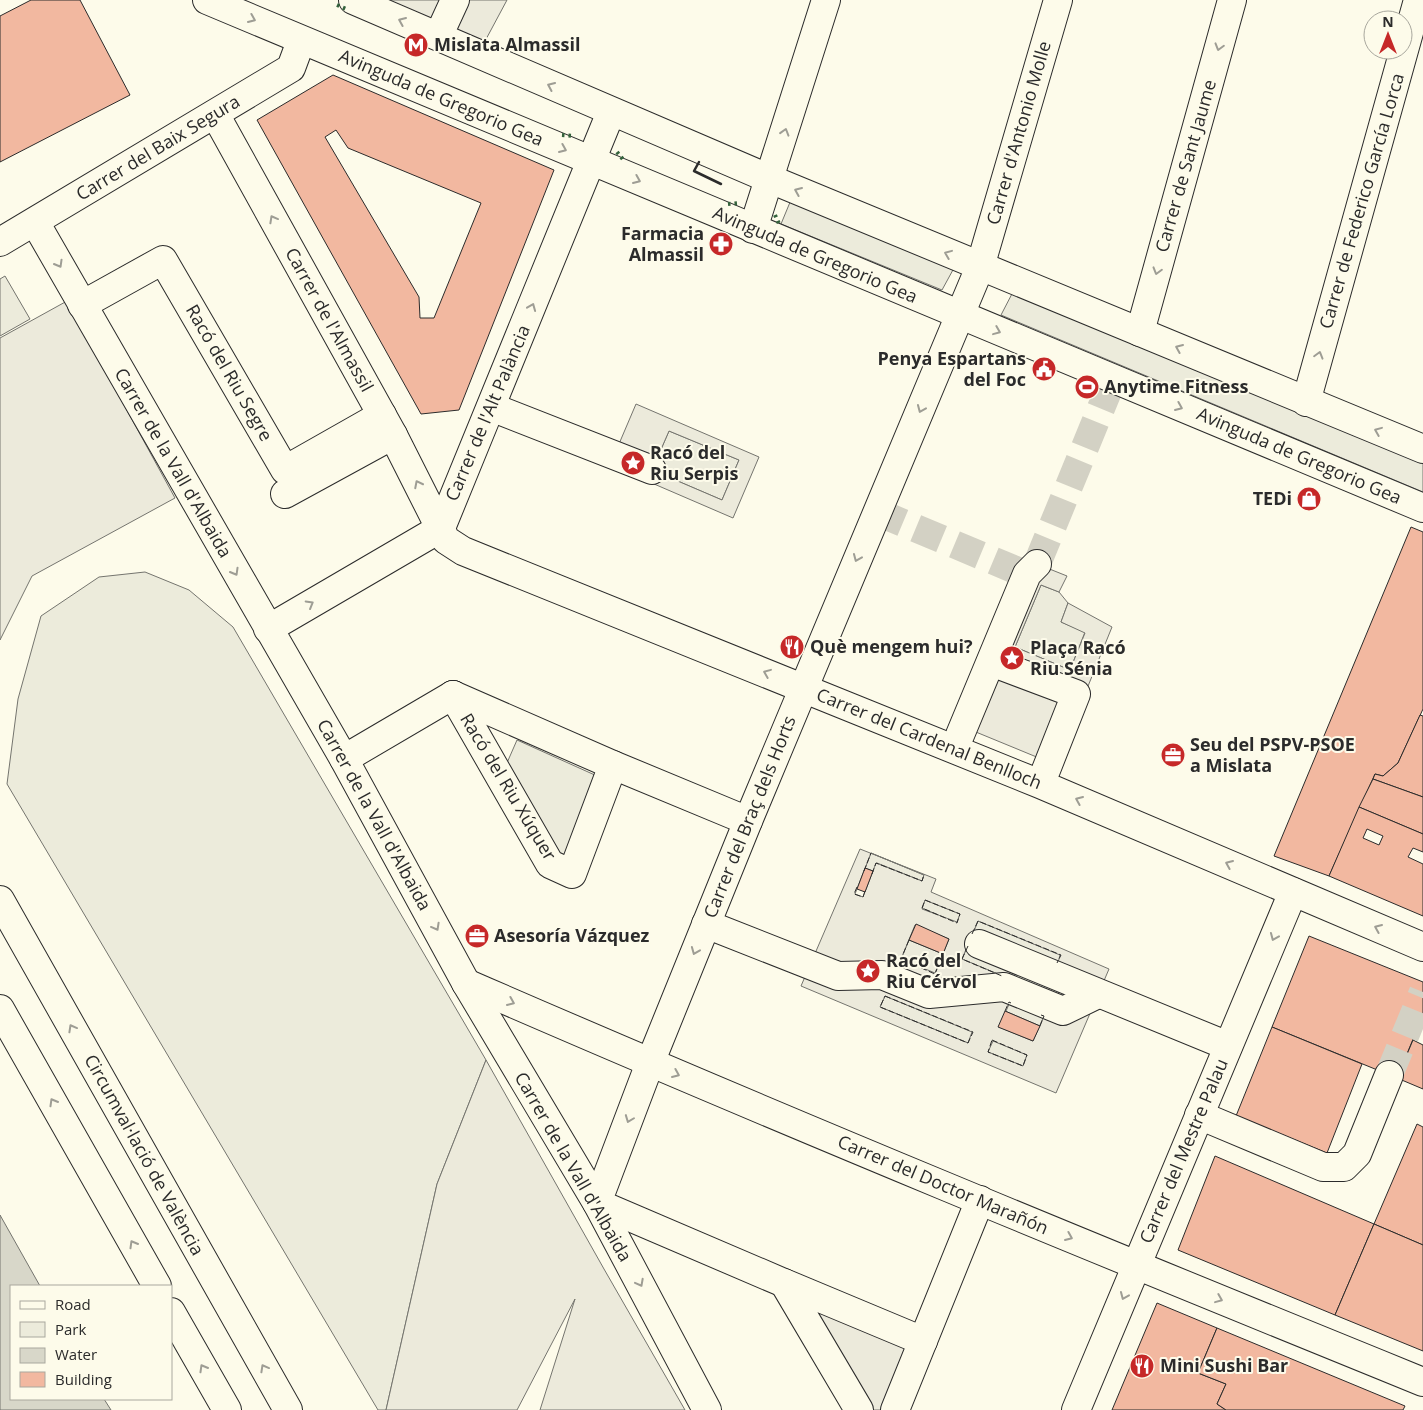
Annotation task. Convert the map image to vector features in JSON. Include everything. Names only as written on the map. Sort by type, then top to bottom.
[{"type":"main road","name":"Avinguda de Gregorio Gea","points":[[207,0],[1423,508]]},
{"type":"main road","points":[[354,0],[770,179],[1423,449]]},
{"type":"main road","points":[[443,26],[455,0]]},
{"type":"main road","points":[[753,229],[826,0]]},
{"type":"main road","name":"Carrer d'Antonio Molle","points":[[980,267],[1058,0]]},
{"type":"main road","name":"Carrer de Sant Jaume","points":[[1140,332],[1232,0]]},
{"type":"main road","name":"Carrer de Federico García Lorca","points":[[1306,402],[1418,0]]},
{"type":"main road","name":"Carrer del Baix Segura","points":[[0,242],[291,68],[302,40]]},
{"type":"main road","name":"Carrer de l'Alt Palància","points":[[440,528],[611,112]]},
{"type":"main road","name":"Carrer de l'Almassil","points":[[215,114],[387,425],[440,528]]},
{"type":"main road","name":"Carrer de la Vall d'Albaida","points":[[35,222],[344,759],[466,983],[597,1204],[707,1410]]},
{"type":"main road","name":"Racó del Riu Segre","points":[[82,305],[163,260],[285,470],[387,425]]},
{"type":"main road","name":"Carrer del Braç dels Horts","points":[[597,1204],[650,1063],[748,820],[980,267]]},
{"type":"main road","points":[[491,407],[652,470]]},
{"type":"main road","points":[[285,494],[387,425]]},
{"type":"main road","points":[[268,629],[440,528]]},
{"type":"main road","name":"Carrer del Cardenal Benlloch","points":[[440,528],[446,540],[464,551],[1040,784],[1423,948]]},
{"type":"main road","points":[[960,735],[1028,569]]},
{"type":"main road","points":[[991,662],[1076,694],[1046,770]]},
{"type":"main road","name":"Racó del Riu Xúquer","points":[[344,759],[453,695]]},
{"type":"main road","name":"Racó del Riu Xúquer","points":[[453,695],[550,864],[572,874],[613,765]]},
{"type":"main road","name":"Racó del Riu Xúquer","points":[[453,695],[613,765],[748,820]]},
{"type":"main road","name":"Carrer del Mestre Palau","points":[[1076,1410],[1293,892]]},
{"type":"main road","name":"Circumval·lació de València","points":[[0,900],[288,1410]]},
{"type":"main road","points":[[706,924],[838,976],[882,975],[929,994],[1004,987],[1063,1011],[1098,994]]},
{"type":"main road","points":[[979,944],[1228,1046]]},
{"type":"main road","name":"Carrer del Doctor Marañón","points":[[466,983],[650,1063],[1136,1266],[1423,1382]]},
{"type":"main road","points":[[0,1009],[156,1285]]},
{"type":"main road","points":[[1199,1115],[1324,1168],[1344,1167],[1357,1154],[1389,1075]]},
{"type":"main road","points":[[895,1410],[980,1200]]},
{"type":"main road","points":[[597,1204],[923,1341]]},
{"type":"main road","points":[[784,1283],[859,1410]]},
{"type":"main road","points":[[172,1314],[227,1410]]},
{"type":"green space","points":[[793,195],[954,268],[942,290],[781,224]]},
{"type":"green space","points":[[5,276],[30,319],[0,336],[0,279]]},
{"type":"green space","points":[[1015,288],[1423,460],[1423,492],[1001,315]]},
{"type":"green space","points":[[669,431],[739,460],[722,500],[652,470]]},
{"type":"green space","points":[[145,572],[189,590],[233,627],[486,1060],[437,1184],[386,1410],[378,1410],[7,784],[18,699],[41,616],[99,577]]},
{"type":"green space","points":[[1041,585],[1059,592],[1068,603],[1061,622],[1085,632],[1070,670],[1015,647]]},
{"type":"green space","points":[[517,740],[597,776],[566,867],[503,772]]},
{"type":"green space","points":[[871,853],[924,875],[922,881],[877,863],[873,871],[865,868]]},
{"type":"green space","points":[[925,900],[960,914],[957,923],[922,908]]},
{"type":"green space","points":[[978,921],[1061,955],[1059,960],[1057,999],[962,959]]},
{"type":"green space","points":[[909,940],[943,954],[935,974],[901,959]]},
{"type":"green space","points":[[885,996],[973,1032],[968,1043],[880,1007]]},
{"type":"green space","points":[[1009,1002],[1044,1016],[1040,1026],[1005,1011]]},
{"type":"green space","points":[[992,1040],[1027,1055],[1023,1066],[988,1052]]},
{"type":"shaded area","points":[[381,0],[507,0],[484,43]]},
{"type":"shaded area","points":[[67,301],[175,498],[32,576],[0,640],[0,338]]},
{"type":"shaded area","name":"Racó del Riu Serpis","points":[[636,404],[759,457],[733,518],[610,465]],"holes":[[[669,431],[739,460],[722,500],[652,470]]]},
{"type":"shaded area","name":"Plaça Racó Riu Sénia","points":[[1037,564],[1067,576],[1059,592],[1041,585],[1015,647],[1070,670],[1085,633],[1061,622],[1068,603],[1112,627],[1056,765],[954,723]]},
{"type":"shaded area","name":"Racó del Riu Cérvol","points":[[860,849],[871,853],[855,894],[863,897],[876,863],[922,881],[924,875],[888,860],[936,879],[931,892],[1109,969],[1056,1093],[801,986]],"holes":[[[925,900],[960,914],[957,922],[922,909]],[[978,921],[1060,955],[1058,963],[1070,996],[1067,1003],[962,959]],[[915,925],[949,939],[935,973],[901,959]],[[885,996],[972,1032],[968,1043],[880,1007]],[[1010,1002],[1044,1016],[1033,1041],[999,1027]],[[993,1041],[1027,1055],[1023,1066],[988,1052]]]},
{"type":"shaded area","points":[[486,1060],[685,1410],[540,1410],[575,1299],[517,1410],[386,1410],[437,1184]]},
{"type":"shaded area","points":[[784,1283],[923,1341],[895,1410],[859,1410]]},
{"type":"water","points":[[0,1215],[39,1285],[10,1285],[10,1400],[105,1400],[111,1410],[0,1410]]},
{"type":"building","points":[[31,0],[80,0],[130,95],[0,162],[0,16]]},
{"type":"building","points":[[333,75],[554,170],[459,410],[421,414],[257,120]],"holes":[[[336,130],[348,148],[481,203],[434,318],[420,318],[419,297],[325,137]]]},
{"type":"building","points":[[1411,527],[1423,532],[1423,709],[1398,763],[1383,776],[1375,774],[1329,876],[1274,856]]},
{"type":"building","points":[[1420,715],[1423,716],[1423,797],[1373,779],[1375,774],[1383,776],[1398,763]]},
{"type":"building","points":[[1373,779],[1423,797],[1423,834],[1359,807]]},
{"type":"building","points":[[1359,807],[1423,834],[1423,852],[1413,848],[1408,857],[1423,864],[1423,916],[1329,876]],"holes":[[[1367,829],[1383,836],[1379,845],[1363,838]]]},
{"type":"building","points":[[865,868],[873,871],[865,892],[857,889]]},
{"type":"building","points":[[916,924],[949,939],[943,954],[909,940]]},
{"type":"building","points":[[1309,936],[1423,982],[1423,1015],[1397,1078],[1272,1027]]},
{"type":"building","points":[[1005,1011],[1040,1026],[1033,1041],[998,1027]]},
{"type":"building","points":[[1272,1027],[1362,1064],[1327,1153],[1236,1116]]},
{"type":"building","points":[[1413,1040],[1423,1045],[1423,1089],[1397,1078]]},
{"type":"building","points":[[1417,1124],[1423,1127],[1423,1245],[1374,1224]]},
{"type":"building","points":[[1215,1156],[1374,1224],[1335,1315],[1178,1250]]},
{"type":"building","points":[[1374,1224],[1423,1245],[1423,1351],[1335,1315]]},
{"type":"building","points":[[1157,1303],[1217,1328],[1198,1373],[1226,1384],[1217,1404],[1226,1410],[1112,1410]]},
{"type":"building","points":[[1217,1328],[1405,1406],[1403,1410],[1226,1410],[1217,1404],[1226,1384],[1198,1373]]},
{"type":"tunnel","points":[[1037,564],[1113,379]]},
{"type":"tunnel","points":[[877,512],[1018,571]]},
{"type":"tunnel","points":[[1389,1075],[1423,992]]},
{"type":"hedge","points":[[337,5],[346,9]]},
{"type":"hedge","points":[[562,135],[575,136]]},
{"type":"hedge","points":[[617,152],[625,162]]},
{"type":"hedge","points":[[728,204],[740,203]]},
{"type":"hedge","points":[[775,215],[780,226]]},
{"type":"fence","points":[[864,871],[871,853]]},
{"type":"fence","points":[[872,874],[876,863],[922,881],[924,875]]},
{"type":"fence","points":[[857,887],[854,894],[863,897],[865,891]]},
{"type":"fence","points":[[925,900],[960,914],[957,923],[922,908],[925,900]]},
{"type":"fence","points":[[972,934],[978,921],[1061,955],[1057,963]]},
{"type":"fence","points":[[909,940],[901,959],[935,974],[943,954]]},
{"type":"fence","points":[[968,946],[962,959],[1002,976]]},
{"type":"fence","points":[[885,996],[973,1032],[968,1043],[880,1007],[885,996]]},
{"type":"fence","points":[[1005,1011],[1009,1002],[1011,1003]]},
{"type":"fence","points":[[1040,1026],[1044,1016],[1041,1015]]},
{"type":"fence","points":[[992,1040],[1027,1055],[1023,1066],[988,1052],[992,1040]]},
{"type":"wall","points":[[699,162],[694,171],[721,184]]},
{"type":"place","name":"Mislata Almassil","points":[[416,45]]},
{"type":"place","name":"Farmacia Almassil","points":[[721,244]]},
{"type":"place","name":"Penya Espartans del Foc","points":[[1044,369]]},
{"type":"place","name":"Anytime Fitness","points":[[1087,387]]},
{"type":"place","name":"Racó del Riu Serpis","points":[[633,463]]},
{"type":"place","name":"TEDi","points":[[1309,499]]},
{"type":"place","name":"Què mengem hui?","points":[[792,647]]},
{"type":"place","name":"Plaça Racó Riu Sénia","points":[[1012,658]]},
{"type":"place","name":"Seu del PSPV-PSOE a Mislata","points":[[1173,755]]},
{"type":"place","name":"Asesoría Vázquez","points":[[477,936]]},
{"type":"place","name":"Racó del Riu Cérvol","points":[[868,971]]},
{"type":"place","name":"Mini Sushi Bar","points":[[1142,1366]]}]
